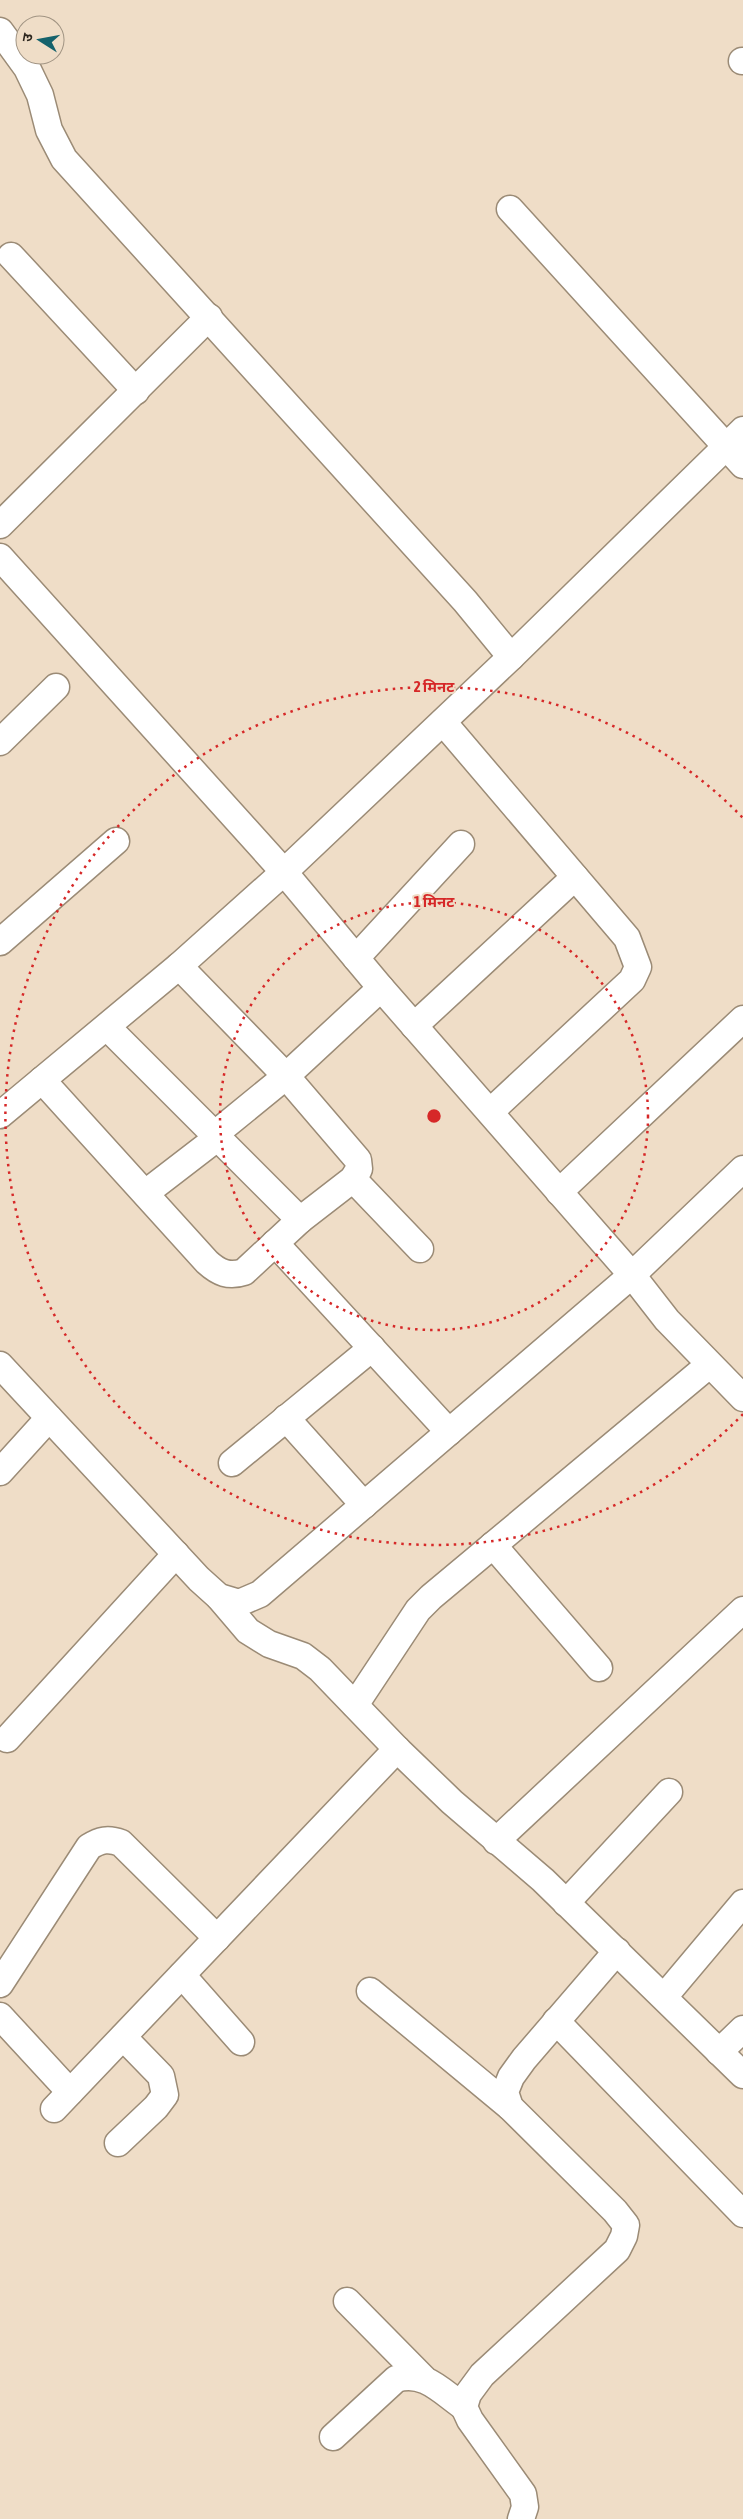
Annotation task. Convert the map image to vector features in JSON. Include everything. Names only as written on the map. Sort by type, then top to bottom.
[{"type":"street","points":[[0,32],[27,68],[40,95],[49,130],[64,159],[465,601],[511,657]]},
{"type":"street","points":[[0,1115],[179,966],[284,872],[511,657],[738,447],[510,209]]},
{"type":"street","points":[[11,256],[136,391]]},
{"type":"street","points":[[0,525],[209,318]]},
{"type":"street","points":[[0,557],[284,872],[381,988],[632,1275],[667,1320],[709,1365],[740,1390]]},
{"type":"street","points":[[0,742],[56,687]]},
{"type":"street","points":[[443,722],[627,938],[638,967],[632,980],[490,1112]]},
{"type":"street","points":[[0,942],[116,841]]},
{"type":"street","points":[[356,958],[461,844]]},
{"type":"street","points":[[414,1026],[575,877]]},
{"type":"street","points":[[42,1080],[207,1262],[224,1274],[234,1275],[244,1272],[300,1220],[353,1179],[359,1169],[358,1160],[286,1076],[179,966]]},
{"type":"street","points":[[147,1194],[152,1188],[217,1138],[220,1130],[286,1076],[381,988]]},
{"type":"street","points":[[559,1192],[743,1019]]},
{"type":"street","points":[[107,1027],[300,1220]]},
{"type":"street","points":[[219,1597],[239,1603],[260,1594],[632,1275],[743,1169]]},
{"type":"street","points":[[353,1179],[420,1249]]},
{"type":"street","points":[[276,1243],[449,1432]]},
{"type":"street","points":[[232,1463],[372,1348]]},
{"type":"street","points":[[0,1365],[176,1554],[219,1597],[248,1631],[269,1644],[303,1656],[320,1668],[397,1749],[617,1951],[743,2075]]},
{"type":"street","points":[[354,1705],[418,1610],[709,1365]]},
{"type":"street","points":[[0,1472],[49,1418]]},
{"type":"street","points":[[286,1418],[364,1505]]},
{"type":"street","points":[[493,1545],[599,1668]]},
{"type":"street","points":[[7,1739],[176,1554]]},
{"type":"street","points":[[496,1841],[743,1610]]},
{"type":"street","points":[[0,2016],[62,2101],[397,1749]]},
{"type":"street","points":[[566,1903],[668,1792]]},
{"type":"street","points":[[0,1984],[89,1847],[99,1841],[112,1839],[121,1843],[217,1938]]},
{"type":"street","points":[[664,1997],[743,1903]]},
{"type":"street","points":[[510,2107],[505,2092],[510,2077],[617,1951]]},
{"type":"street","points":[[182,1975],[241,2042]]},
{"type":"street","points":[[370,1992],[510,2107],[615,2211],[626,2225],[624,2236],[617,2250],[482,2375],[468,2394],[464,2407]]},
{"type":"street","points":[[556,2022],[743,2214]]},
{"type":"street","points":[[719,2052],[743,2029]]},
{"type":"street","points":[[118,2143],[156,2107],[164,2095],[161,2076],[123,2037]]},
{"type":"street","points":[[347,2302],[423,2378],[464,2407],[470,2420],[523,2494],[525,2507],[521,2519]]},
{"type":"street","points":[[333,2437],[396,2379],[408,2375],[423,2378]]}]
